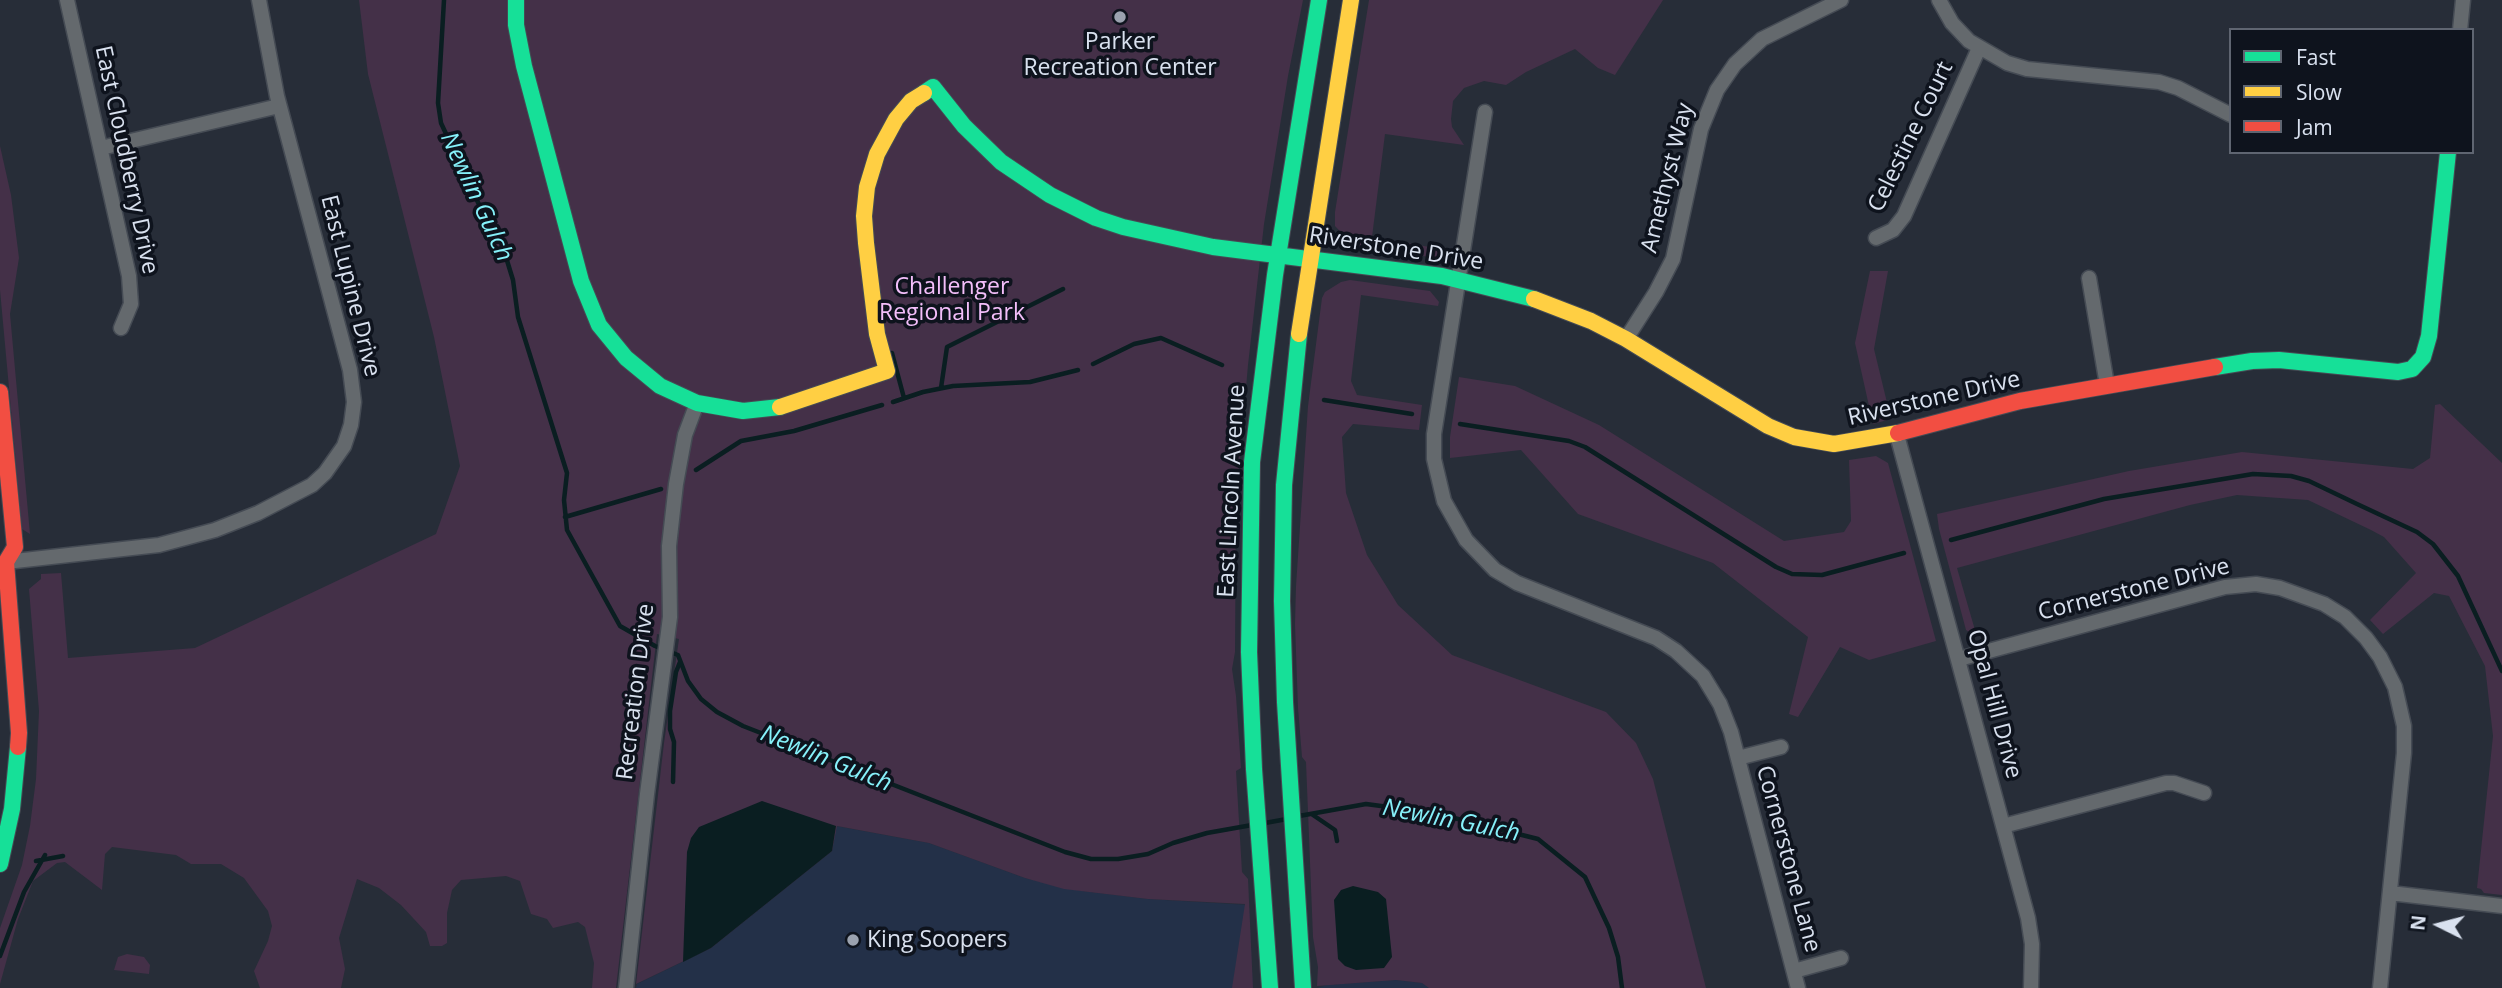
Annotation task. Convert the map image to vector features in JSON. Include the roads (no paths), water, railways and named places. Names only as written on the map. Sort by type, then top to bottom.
[{"type":"street","name":"East Cloudberry Drive","points":[[67,0],[131,290],[131,304],[121,328]]},
{"type":"street","name":"East Lupine Drive","points":[[3,559],[159,545],[191,538],[258,513],[305,489],[325,473],[337,457],[351,425],[354,402],[352,380],[279,106],[259,0]]},
{"type":"street","points":[[516,0],[516,25],[524,66],[581,281],[592,309],[607,335],[635,367],[660,386],[697,403],[731,410],[767,410],[887,371],[877,334],[867,255],[864,216],[867,187],[877,154],[896,119],[912,101],[933,87],[964,126],[996,157],[1032,184],[1072,207],[1123,227],[1213,247],[1278,255]]},
{"type":"street","name":"East Lincoln Avenue","points":[[1270,988],[1254,769],[1249,652],[1252,462],[1256,408],[1278,255],[1319,0]]},
{"type":"street","points":[[1303,988],[1282,601],[1284,485],[1296,355],[1351,0]]},
{"type":"street","name":"Amethyst Way","points":[[1626,339],[1673,259],[1696,147],[1706,113],[1717,90],[1735,64],[1762,39],[1841,0]]},
{"type":"street","points":[[1939,0],[1952,23],[1979,48],[2007,63],[2027,69],[2159,82],[2178,88],[2229,115]]},
{"type":"street","points":[[2460,28],[2463,0]]},
{"type":"street","name":"Celestine Court","points":[[1876,238],[1893,230],[1904,216],[1979,48]]},
{"type":"street","points":[[101,148],[279,106]]},
{"type":"street","name":"Cornerstone Lane","points":[[1485,112],[1433,446],[1439,486],[1451,515],[1475,551],[1505,576],[1642,631],[1667,644],[1703,676],[1720,704],[1738,758],[1798,988]]},
{"type":"street","name":"Riverstone Drive","points":[[1278,255],[1458,280],[1531,298],[1581,317],[1626,339],[1753,418],[1794,437],[1845,444],[1897,435],[2020,401],[2265,360],[2398,372],[2418,365],[2427,348],[2429,336],[2448,154]]},
{"type":"street","points":[[2089,278],[2107,386]]},
{"type":"street","points":[[0,392],[15,547],[3,559],[8,668],[19,733],[12,809],[0,864]]},
{"type":"street","name":"Recreation Drive","points":[[626,988],[646,794],[670,617],[669,546],[676,484],[685,435],[697,403]]},
{"type":"street","name":"Opal Hill Drive","points":[[1897,435],[2031,931],[2031,988]]},
{"type":"street","name":"Cornerstone Drive","points":[[1959,659],[2225,587],[2266,585],[2296,592],[2345,617],[2372,645],[2395,687],[2402,713],[2404,753],[2380,988]]},
{"type":"street","name":"Cornerstone Lane","points":[[1738,758],[1781,747]]},
{"type":"street","points":[[2003,825],[2166,783],[2204,793]]},
{"type":"street","points":[[2390,893],[2502,905]]},
{"type":"street","name":"Cornerstone Lane","points":[[1794,971],[1841,958]]},
{"type":"waterway","name":"Newlin Gulch","points":[[444,0],[438,103],[441,123],[482,211],[501,241],[513,280],[518,317],[567,473],[564,500],[567,530],[620,626],[655,646],[678,655],[688,681],[701,699],[717,712],[743,726],[1065,852],[1091,859],[1118,859],[1148,854],[1207,833],[1252,825]]},
{"type":"waterway","points":[[941,388],[947,347],[1063,289]]},
{"type":"waterway","points":[[1093,364],[1134,344],[1161,338],[1222,365]]},
{"type":"waterway","points":[[892,353],[904,398]]},
{"type":"waterway","points":[[893,402],[953,386],[1030,382],[1078,370]]},
{"type":"waterway","points":[[1324,400],[1412,414]]},
{"type":"waterway","points":[[696,470],[741,441],[794,431],[882,405]]},
{"type":"waterway","points":[[1460,424],[1569,441],[1585,447],[1776,567],[1792,574],[1822,575],[1904,553]]},
{"type":"waterway","points":[[1951,540],[2104,499],[2253,474],[2291,476],[2309,481],[2417,532],[2433,544],[2458,576],[2502,671]]},
{"type":"waterway","points":[[565,517],[661,489]]},
{"type":"waterway","points":[[673,782],[674,742],[670,729],[670,711],[680,662]]},
{"type":"waterway","name":"Newlin Gulch","points":[[1299,816],[1366,804],[1434,813],[1538,839],[1585,877],[1609,928],[1618,957],[1622,988]]},
{"type":"waterway","points":[[1313,815],[1335,830],[1337,841]]},
{"type":"waterway","name":"Newlin Gulch","points":[[1265,823],[1287,819]]},
{"type":"waterway","points":[[0,956],[24,892],[45,855]]},
{"type":"waterway","points":[[36,861],[63,856]]},
{"type":"place","name":"Parker Recreation Center","points":[[1120,17]]},
{"type":"place","name":"King Soopers","points":[[853,940]]},
{"type":"park label","name":"Challenger Regional Park","points":[[952,300]]}]
